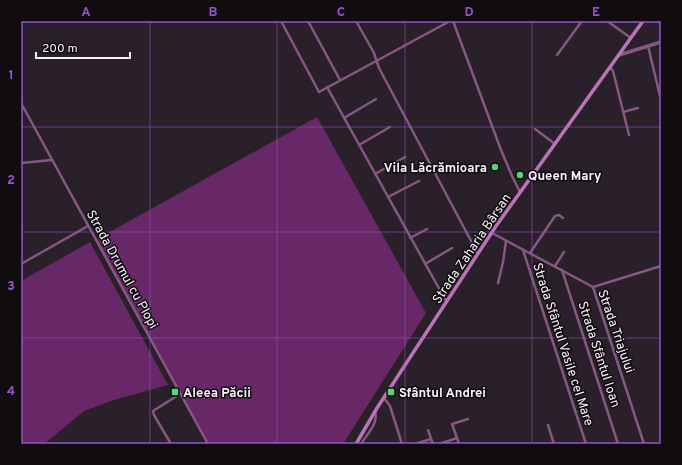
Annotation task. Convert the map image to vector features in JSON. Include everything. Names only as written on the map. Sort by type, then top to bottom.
[{"type":"main road","name":"Strada Zaharia Bârsan","points":[[355,444],[446,301],[492,233],[643,21]]},
{"type":"street","points":[[281,21],[319,92],[450,21]]},
{"type":"street","points":[[308,21],[340,80]]},
{"type":"street","points":[[356,21],[374,53],[379,68],[478,254]]},
{"type":"street","points":[[453,21],[490,122],[520,192]]},
{"type":"street","points":[[557,55],[582,21]]},
{"type":"street","points":[[607,21],[631,38]]},
{"type":"street","points":[[618,55],[661,42]]},
{"type":"street","points":[[648,46],[660,96]]},
{"type":"street","points":[[610,67],[613,71],[629,135]]},
{"type":"street","points":[[327,87],[446,301]]},
{"type":"street","points":[[344,118],[376,99]]},
{"type":"street","name":"Strada Drumul cu Plopi","points":[[21,103],[208,444]]},
{"type":"street","points":[[623,112],[638,108]]},
{"type":"street","points":[[359,145],[390,127]]},
{"type":"street","points":[[535,129],[554,144]]},
{"type":"street","points":[[375,174],[405,157]]},
{"type":"street","points":[[21,163],[52,160]]},
{"type":"street","points":[[388,197],[419,181]]},
{"type":"street","points":[[530,253],[555,216],[559,215],[563,218]]},
{"type":"street","points":[[21,264],[88,226]]},
{"type":"street","points":[[410,238],[427,229]]},
{"type":"street","name":"Strada Triajului","points":[[492,233],[593,287],[644,444]]},
{"type":"street","points":[[498,283],[506,240]]},
{"type":"street","points":[[425,264],[452,248]]},
{"type":"street","name":"Strada Sfântul Vasile cel Mare","points":[[523,249],[586,444]]},
{"type":"street","points":[[555,266],[564,252]]},
{"type":"street","points":[[593,287],[661,266]]},
{"type":"street","name":"Strada Sfântul Ioan","points":[[562,270],[618,444]]},
{"type":"street","points":[[171,444],[154,415],[154,411],[180,394]]},
{"type":"street","points":[[384,398],[390,406],[402,444]]},
{"type":"street","points":[[361,444],[374,423],[376,416],[375,411]]},
{"type":"street","points":[[459,444],[452,424],[468,419]]},
{"type":"street","points":[[548,425],[554,444]]},
{"type":"street","points":[[428,430],[433,444]]},
{"type":"street","points":[[439,444],[457,438]]},
{"type":"street","points":[[415,444],[431,439]]},
{"type":"shaded area","points":[[317,117],[426,313],[343,444],[208,444],[97,239]]},
{"type":"shaded area","points":[[90,242],[168,385],[114,400],[84,411],[44,444],[21,444],[21,281]]},
{"type":"place","name":"Vila Lăcrămioara","points":[[495,167]]},
{"type":"place","name":"Queen Mary","points":[[520,175]]},
{"type":"place","name":"Aleea Păcii","points":[[175,392]]},
{"type":"place","name":"Sfântul Andrei","points":[[391,392]]}]
